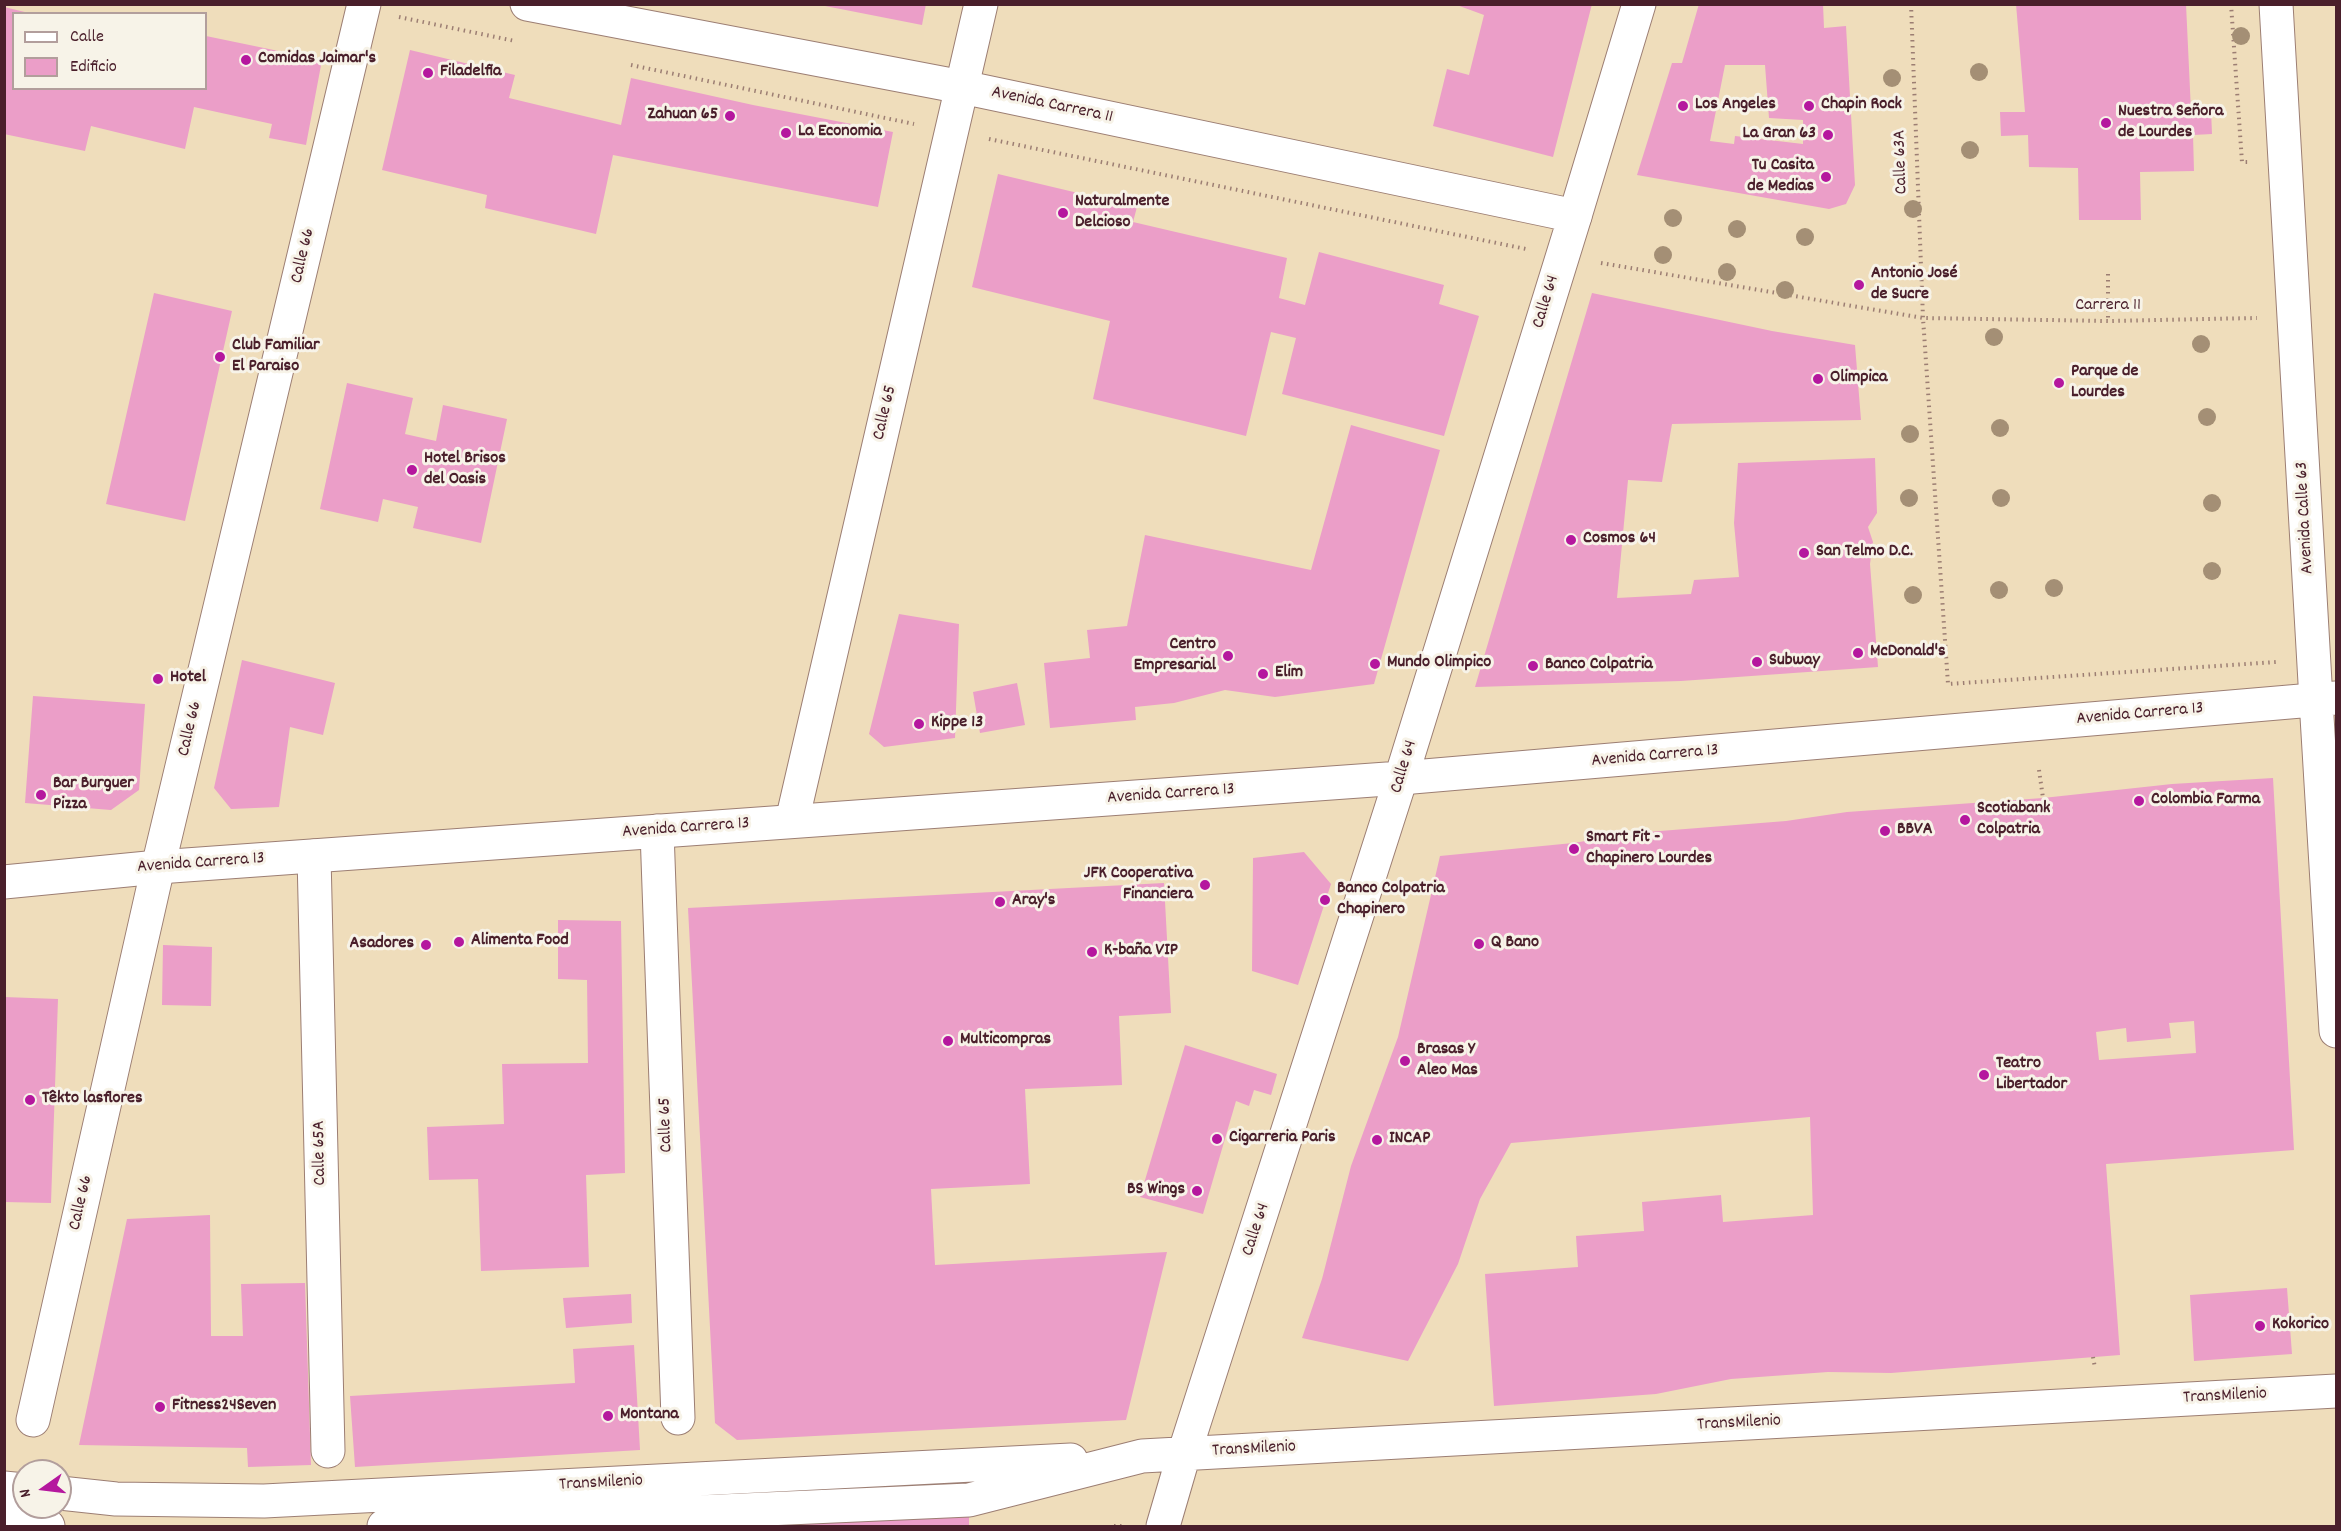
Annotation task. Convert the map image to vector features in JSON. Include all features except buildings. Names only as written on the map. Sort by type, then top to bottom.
[{"type":"street","name":"Calle 66","points":[[33,1420],[158,867],[364,4]]},
{"type":"street","name":"Avenida Carrera 11","points":[[527,4],[962,87],[1575,216]]},
{"type":"street","name":"Calle 65","points":[[792,821],[981,4]]},
{"type":"street","name":"Calle 64","points":[[1163,1527],[1184,1454],[1401,778],[1639,4]]},
{"type":"street","name":"Avenida Calle 63","points":[[2276,4],[2314,659],[2326,699],[2337,1031]]},
{"type":"street","name":"Avenida Carrera 13","points":[[4,882],[158,867],[1401,778],[2326,699]]},
{"type":"street","name":"Calle 65","points":[[657,831],[678,1418]]},
{"type":"street","name":"Calle 65A","points":[[314,856],[328,1451]]},
{"type":"street","name":"TransMilenio","points":[[72,1494],[116,1499],[264,1501],[1184,1454],[2337,1391]]},
{"type":"street","name":"TransMilenio","points":[[384,1527],[969,1500],[1142,1456]]},
{"type":"street","points":[[4,1521],[48,1527]]},
{"type":"path","name":"Calle 63A","points":[[1911,4],[1923,318],[1948,684],[2314,659]]},
{"type":"path","name":"Carrera 11","points":[[1561,257],[1923,318],[2108,321],[2294,318]]},
{"type":"path","points":[[2108,274],[2108,321]]},
{"type":"path","points":[[2039,770],[2043,798]]},
{"type":"place","name":"Comidas Jaimar's","points":[[246,60]]},
{"type":"place","name":"Filadelfia","points":[[428,73]]},
{"type":"place","name":"Los Angeles","points":[[1683,106]]},
{"type":"place","name":"Chapin Rock","points":[[1809,106]]},
{"type":"place","name":"Zahuan 65","points":[[730,116]]},
{"type":"place","name":"Nuestra Señora de Lourdes","points":[[2106,123]]},
{"type":"place","name":"La Economia","points":[[786,133]]},
{"type":"place","name":"La Gran 63","points":[[1828,135]]},
{"type":"place","name":"Tu Casita de Medias","points":[[1826,177]]},
{"type":"place","name":"Naturalmente Delcioso","points":[[1063,213]]},
{"type":"place","name":"Antonio José de Sucre","points":[[1859,285]]},
{"type":"place","name":"Club Familiar El Paraiso","points":[[220,357]]},
{"type":"place","name":"Olimpica","points":[[1818,379]]},
{"type":"place","name":"Parque de Lourdes","points":[[2059,383]]},
{"type":"place","name":"Hotel Brisos del Oasis","points":[[412,470]]},
{"type":"place","name":"Cosmos 64","points":[[1571,540]]},
{"type":"place","name":"San Telmo D.C.","points":[[1804,553]]},
{"type":"place","name":"McDonald's","points":[[1858,653]]},
{"type":"place","name":"Centro Empresarial","points":[[1228,656]]},
{"type":"place","name":"Subway","points":[[1757,662]]},
{"type":"place","name":"Mundo Olimpico","points":[[1375,664]]},
{"type":"place","name":"Banco Colpatria","points":[[1533,666]]},
{"type":"place","name":"Elim","points":[[1263,674]]},
{"type":"place","name":"Hotel","points":[[158,679]]},
{"type":"place","name":"Kippe 13","points":[[919,724]]},
{"type":"place","name":"Bar Burguer Pizza","points":[[41,795]]},
{"type":"place","name":"Colombia Farma","points":[[2139,801]]},
{"type":"place","name":"Scotiabank Colpatria","points":[[1965,820]]},
{"type":"place","name":"BBVA","points":[[1885,831]]},
{"type":"place","name":"Smart Fit - Chapinero Lourdes","points":[[1574,849]]},
{"type":"place","name":"JFK Cooperativa Financiera","points":[[1205,885]]},
{"type":"place","name":"Banco Colpatria Chapinero","points":[[1325,900]]},
{"type":"place","name":"Aray's","points":[[1000,902]]},
{"type":"place","name":"Alimenta Food","points":[[459,942]]},
{"type":"place","name":"Q Bano","points":[[1479,944]]},
{"type":"place","name":"Asadores","points":[[426,945]]},
{"type":"place","name":"K-baña VIP","points":[[1092,952]]},
{"type":"place","name":"Multicompras","points":[[948,1041]]},
{"type":"place","name":"Brasas Y Aleo Mas","points":[[1405,1061]]},
{"type":"place","name":"Teatro Libertador","points":[[1984,1075]]},
{"type":"place","name":"Têkto lasflores","points":[[30,1100]]},
{"type":"place","name":"Cigarreria Paris","points":[[1217,1139]]},
{"type":"place","name":"INCAP","points":[[1377,1140]]},
{"type":"place","name":"BS Wings","points":[[1197,1191]]},
{"type":"place","name":"Kokorico","points":[[2260,1326]]},
{"type":"place","name":"Fitness24Seven","points":[[160,1407]]},
{"type":"place","name":"Montana","points":[[608,1416]]}]
